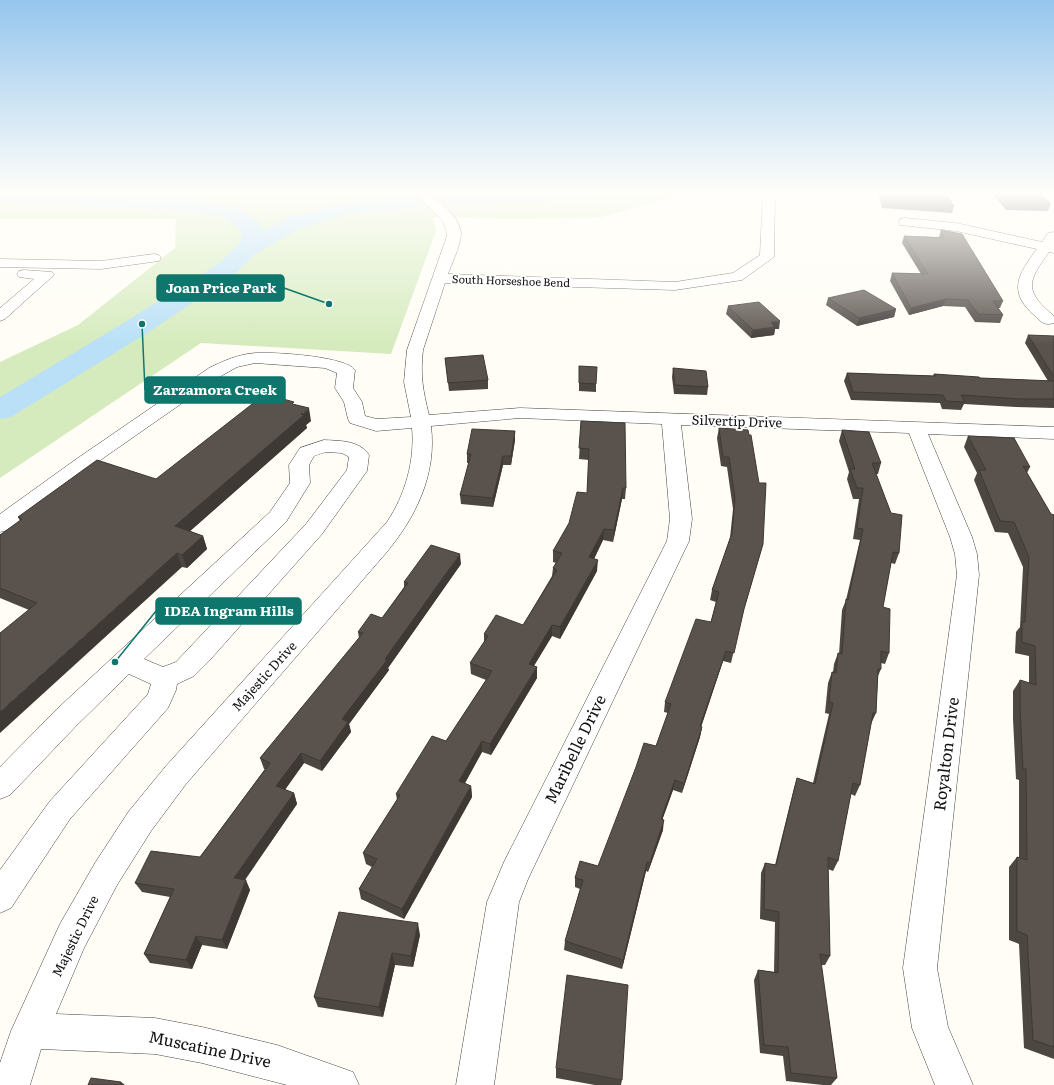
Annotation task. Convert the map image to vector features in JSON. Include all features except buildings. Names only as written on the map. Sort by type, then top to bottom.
[{"type":"street","name":"Majestic Drive","points":[[11,1085],[29,1030],[43,1003],[72,936],[106,874],[140,821],[176,775],[378,548],[397,524],[409,500],[419,472],[423,440],[421,423],[412,386],[412,368],[415,350],[451,244]]},
{"type":"street","name":"South Horseshoe Bend","points":[[440,278],[675,286],[737,278],[767,258],[767,244]]},
{"type":"street","points":[[1030,244],[1050,248],[1023,282],[1024,292],[1029,303],[1049,320]]},
{"type":"street","points":[[0,263],[101,265],[154,258]]},
{"type":"street","points":[[0,274],[47,275],[0,316]]},
{"type":"street","name":"Silvertip Drive","points":[[0,525],[94,455],[215,372],[232,362],[254,358],[327,363],[346,370],[344,388],[353,402],[357,418],[376,425],[421,423],[520,413],[1054,433]]},
{"type":"street","name":"Maribelle Drive","points":[[475,1085],[503,902],[515,873],[678,541],[681,519],[671,419]]},
{"type":"street","name":"Royalton Drive","points":[[916,427],[961,537],[966,554],[968,575],[920,968],[930,1028],[954,1085]]},
{"type":"street","points":[[0,786],[67,716],[278,517],[300,483],[299,465],[307,452],[324,446],[346,447],[359,455],[357,471],[314,529],[185,669],[164,678],[147,672],[126,661]]},
{"type":"street","points":[[0,897],[60,810],[159,700],[163,690],[164,678]]},
{"type":"street","name":"Muscatine Drive","points":[[29,1030],[155,1036],[202,1045],[277,1063],[340,1085]]},
{"type":"green space","points":[[175,244],[431,244],[391,354],[201,343],[0,478],[0,362],[78,325],[175,248]]},
{"type":"waterway","points":[[247,249],[250,244]]},
{"type":"waterway","points":[[247,249],[257,244]]},
{"type":"waterway","points":[[0,410],[142,324],[227,268],[247,249]]},
{"type":"place","name":"Joan Price Park","points":[[329,304]]},
{"type":"place","name":"Zarzamora Creek","points":[[142,324]]},
{"type":"place","name":"IDEA Ingram Hills","points":[[115,662]]}]
